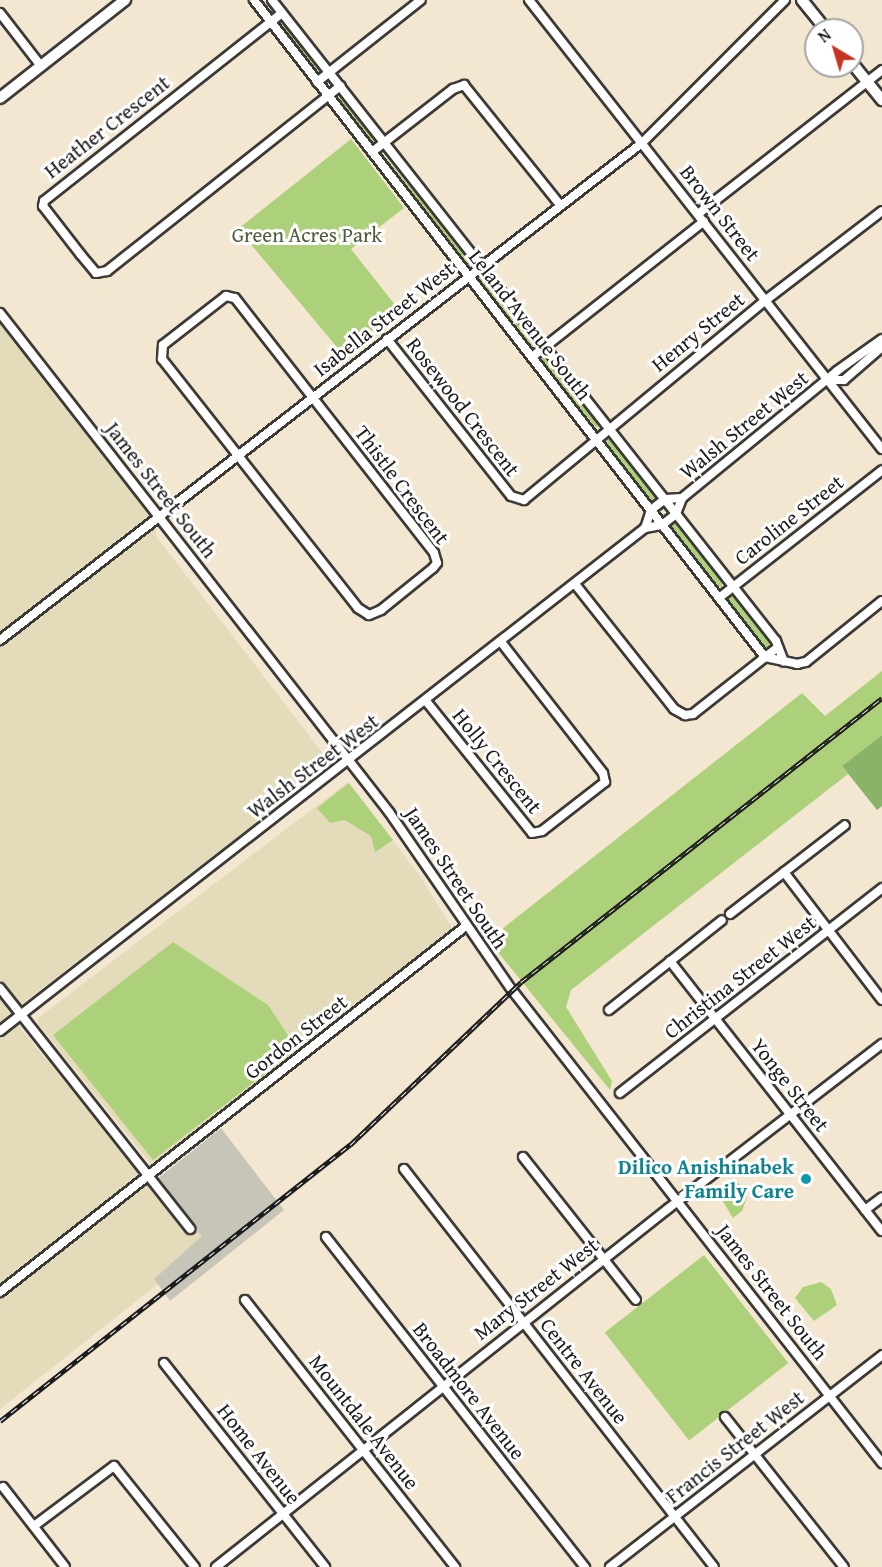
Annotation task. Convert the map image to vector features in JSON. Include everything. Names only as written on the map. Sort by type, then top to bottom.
[{"type":"main road","points":[[0,98],[125,0]]},
{"type":"main road","points":[[802,0],[816,18]]},
{"type":"main road","points":[[864,77],[882,100]]},
{"type":"street","name":"Leland Avenue South","points":[[254,0],[765,657]]},
{"type":"street","points":[[261,9],[272,0]]},
{"type":"street","name":"Leland Avenue South","points":[[272,0],[733,587],[778,646],[784,662]]},
{"type":"street","points":[[317,82],[421,0]]},
{"type":"street","name":"Brown Street","points":[[529,0],[882,448]]},
{"type":"street","name":"Isabella Street West","points":[[0,640],[642,143],[785,0]]},
{"type":"street","points":[[0,13],[41,66]]},
{"type":"street","name":"Heather Crescent","points":[[282,13],[43,203],[45,209],[93,270],[103,273],[340,86]]},
{"type":"street","points":[[698,214],[882,70]]},
{"type":"street","points":[[372,152],[453,89],[464,85],[560,206]]},
{"type":"street","name":"Henry Street","points":[[598,441],[608,429],[766,300],[882,211]]},
{"type":"street","points":[[532,357],[704,221]]},
{"type":"street","points":[[237,456],[160,354],[163,345],[220,299],[235,298],[312,398]]},
{"type":"street","name":"James Street South","points":[[0,313],[349,759],[409,838],[466,926],[882,1463]]},
{"type":"street","name":"Rosewood Crescent","points":[[387,339],[515,499],[524,500],[598,441]]},
{"type":"street","name":"Walsh Street West","points":[[0,1031],[645,528],[662,525],[676,514],[682,498],[882,339]]},
{"type":"street","name":"Walsh Street West","points":[[829,380],[844,380],[882,347]]},
{"type":"street","name":"Thistle Crescent","points":[[237,456],[358,608],[369,615],[381,610],[434,568],[437,559],[312,398]]},
{"type":"street","name":"Caroline Street","points":[[719,598],[882,470]]},
{"type":"street","name":"Walsh Street West","points":[[651,510],[664,499],[682,498]]},
{"type":"street","points":[[645,528],[651,510]]},
{"type":"street","points":[[575,584],[680,714],[693,714],[778,646]]},
{"type":"street","points":[[765,657],[802,664],[882,601]]},
{"type":"street","name":"Holly Crescent","points":[[426,701],[532,833],[542,831],[605,782],[603,773],[501,642]]},
{"type":"street","points":[[730,914],[845,825]]},
{"type":"street","points":[[784,872],[882,1000]]},
{"type":"street","name":"Christina Street West","points":[[620,1093],[882,888]]},
{"type":"street","points":[[609,1010],[722,920]]},
{"type":"street","name":"Gordon Street","points":[[0,1292],[466,926]]},
{"type":"street","name":"Yonge Street","points":[[670,961],[882,1231]]},
{"type":"street","points":[[0,988],[190,1229]]},
{"type":"street","name":"Mary Street West","points":[[216,1567],[362,1449],[882,1044]]},
{"type":"street","points":[[523,1157],[636,1300]]},
{"type":"street","name":"Centre Avenue","points":[[404,1169],[714,1567]]},
{"type":"street","points":[[865,1210],[882,1197]]},
{"type":"street","name":"Broadmore Avenue","points":[[326,1237],[585,1567]]},
{"type":"street","name":"Mountdale Avenue","points":[[245,1300],[455,1567]]},
{"type":"street","name":"Francis Street West","points":[[610,1567],[882,1355]]},
{"type":"street","name":"Home Avenue","points":[[164,1363],[325,1567]]},
{"type":"street","points":[[725,1417],[844,1567]]},
{"type":"street","points":[[34,1526],[114,1466],[195,1567]]},
{"type":"street","points":[[3,1487],[65,1567]]},
{"type":"shaded area","points":[[0,305],[155,509],[156,536],[331,764],[9,1014],[151,1187],[217,1135],[268,1197],[0,1409]]},
{"type":"shaded area","points":[[348,782],[420,876],[454,931],[156,1164],[150,1163],[38,1024],[38,1018]]},
{"type":"shaded area","points":[[221,1128],[284,1210],[170,1301],[154,1279],[202,1236],[156,1180]]},
{"type":"green space","points":[[284,21],[320,67],[319,72],[281,28]]},
{"type":"green space","points":[[341,95],[376,138],[374,143],[336,99]]},
{"type":"green space","name":"Green Acres Park","points":[[351,139],[404,208],[351,249],[403,315],[347,359],[238,229]]},
{"type":"green space","points":[[382,153],[471,260],[470,266],[467,267],[381,157]]},
{"type":"green space","points":[[479,277],[484,278],[534,341],[533,347],[528,346],[477,281]]},
{"type":"green space","points":[[542,358],[547,358],[598,423],[597,429],[541,362]]},
{"type":"green space","points":[[609,438],[655,494],[654,501],[648,500],[605,445]]},
{"type":"green space","points":[[672,522],[678,523],[722,580],[722,587],[714,586],[669,529]]},
{"type":"green space","points":[[730,597],[736,597],[769,641],[769,647],[763,648],[727,602]]},
{"type":"green space","points":[[882,671],[882,735],[842,766],[848,774],[571,990],[566,1007],[612,1081],[610,1090],[488,940],[802,693],[825,716]]},
{"type":"green space","points":[[882,735],[882,806],[877,810],[842,766]]},
{"type":"green space","points":[[349,783],[393,840],[375,852],[371,836],[345,820],[330,823],[317,808]]},
{"type":"green space","points":[[173,942],[268,1005],[297,1049],[153,1160],[53,1035]]},
{"type":"green space","points":[[737,1181],[747,1197],[742,1211],[733,1218],[719,1195]]},
{"type":"green space","points":[[704,1255],[788,1363],[689,1441],[605,1333]]},
{"type":"green space","points":[[821,1282],[831,1289],[837,1305],[814,1321],[795,1298],[803,1287]]},
{"type":"railway","points":[[0,1421],[350,1145],[521,982],[882,698]]},
{"type":"place","name":"Dilico Anishinabek Family Care","points":[[806,1179]]}]
